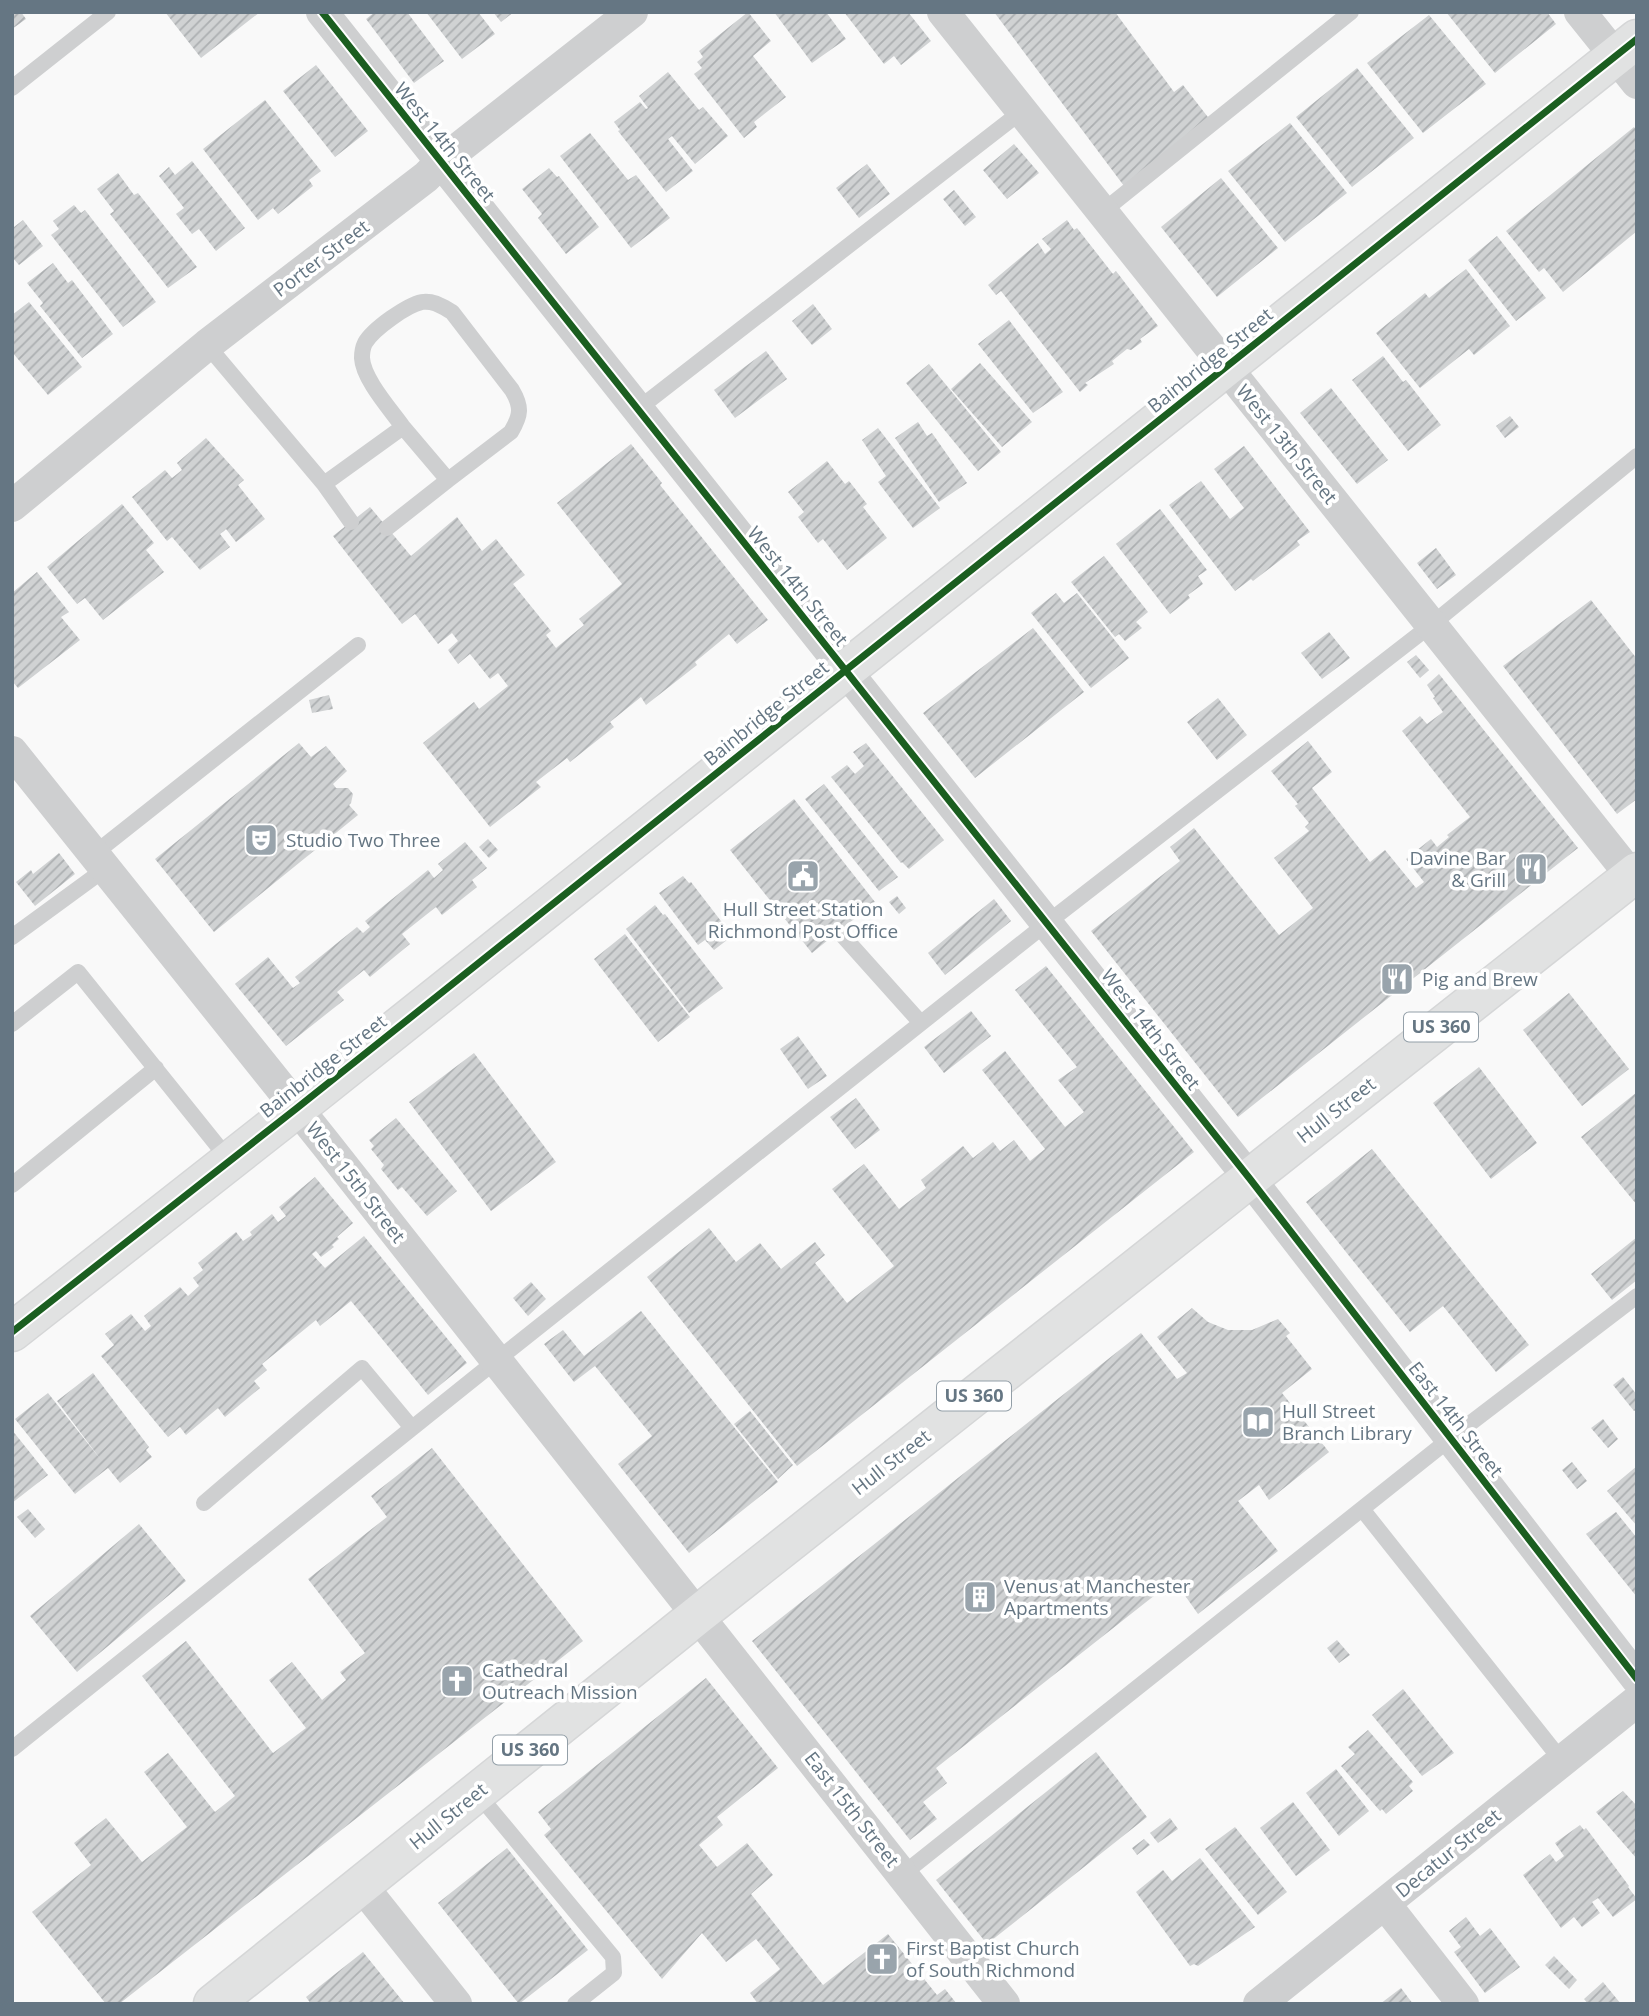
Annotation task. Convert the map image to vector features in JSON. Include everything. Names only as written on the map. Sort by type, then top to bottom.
[{"type":"street","name":"West 14th Street","points":[[322,12],[1250,1179]]},
{"type":"street","name":"West 13th Street","points":[[943,12],[1635,877]]},
{"type":"street","points":[[1580,12],[1630,59]]},
{"type":"street","name":"Porter Street","points":[[12,506],[206,345],[426,177],[441,162],[628,14]]},
{"type":"street","name":"Bainbridge Street","points":[[12,1332],[1226,368],[1630,59]]},
{"type":"street","name":"West 15th Street","points":[[12,752],[698,1614]]},
{"type":"street","name":"Hull Street","points":[[213,2004],[698,1614],[1635,877]]},
{"type":"street","name":"East 14th Street","points":[[1250,1179],[1637,1679]]},
{"type":"street","name":"East 15th Street","points":[[698,1614],[1004,2004]]},
{"type":"street","name":"Decatur Street","points":[[1259,2004],[1637,1701]]},
{"type":"street","points":[[362,1886],[456,2004]]},
{"type":"street","points":[[1385,1904],[1462,2004]]},
{"type":"lane","points":[[12,88],[108,12]]},
{"type":"lane","points":[[1102,212],[1350,12]]},
{"type":"lane","points":[[638,409],[1022,111]]},
{"type":"lane","points":[[387,527],[448,481],[511,432],[517,421],[520,404],[452,312],[439,304],[423,302],[408,308],[373,333],[363,345],[362,360],[366,374],[403,427],[448,481]]},
{"type":"lane","points":[[206,345],[324,484],[351,522]]},
{"type":"lane","points":[[324,484],[403,427]]},
{"type":"lane","points":[[12,1749],[920,1023],[1431,625],[1637,456]]},
{"type":"lane","points":[[12,937],[358,645]]},
{"type":"lane","points":[[843,936],[920,1023]]},
{"type":"lane","points":[[12,1024],[78,972],[229,1160]]},
{"type":"lane","points":[[12,1185],[156,1068]]},
{"type":"lane","points":[[903,1874],[1451,1438],[1637,1296]]},
{"type":"lane","points":[[204,1503],[362,1368],[412,1427]]},
{"type":"lane","points":[[1362,1509],[1562,1761]]},
{"type":"lane","points":[[477,1793],[613,1957],[614,1973],[575,2004]]},
{"type":"building","points":[[12,12],[21,12],[26,19],[12,29]]},
{"type":"building","points":[[165,12],[260,12],[201,58]]},
{"type":"building","points":[[375,12],[407,12],[444,61],[414,83],[366,19]]},
{"type":"building","points":[[426,12],[478,12],[495,34],[462,59]]},
{"type":"building","points":[[493,12],[514,12],[501,22]]},
{"type":"building","points":[[748,12],[771,41],[753,56],[786,97],[754,122],[757,127],[744,138],[694,74],[702,68],[697,62],[703,57],[699,51]]},
{"type":"building","points":[[774,12],[826,12],[846,39],[812,63]]},
{"type":"building","points":[[844,12],[908,12],[931,41],[901,65],[894,56],[884,64]]},
{"type":"building","points":[[994,12],[1115,12],[1174,92],[1183,85],[1211,121],[1124,186]]},
{"type":"building","points":[[1446,12],[1547,12],[1556,24],[1495,73]]},
{"type":"building","points":[[1429,15],[1486,84],[1423,133],[1367,63]]},
{"type":"building","points":[[316,65],[368,131],[335,157],[283,91]]},
{"type":"building","points":[[1357,68],[1414,138],[1352,187],[1296,117]]},
{"type":"building","points":[[668,72],[699,110],[703,107],[728,136],[695,164],[672,136],[668,139],[693,171],[666,192],[618,131],[620,130],[614,122],[640,102],[648,108],[639,96]]},
{"type":"building","points":[[265,100],[321,171],[309,180],[313,186],[278,214],[273,208],[258,220],[203,149]]},
{"type":"building","points":[[1290,123],[1347,193],[1285,242],[1228,171]]},
{"type":"building","points":[[1634,127],[1637,131],[1637,231],[1563,292],[1544,268],[1539,272],[1506,231]]},
{"type":"building","points":[[590,133],[628,180],[636,175],[670,218],[631,248],[560,156]]},
{"type":"building","points":[[1014,144],[1039,173],[1007,199],[983,170]]},
{"type":"building","points":[[192,161],[245,228],[216,251],[199,229],[192,234],[176,214],[184,208],[159,176],[169,167],[175,175]]},
{"type":"building","points":[[867,164],[890,194],[859,218],[836,188]]},
{"type":"building","points":[[549,168],[559,176],[599,227],[566,254],[538,218],[542,214],[522,189]]},
{"type":"building","points":[[118,173],[134,195],[138,193],[197,267],[168,288],[110,214],[114,211],[97,189]]},
{"type":"building","points":[[1221,178],[1278,248],[1217,297],[1161,227]]},
{"type":"building","points":[[954,190],[976,217],[965,226],[943,199]]},
{"type":"building","points":[[74,205],[81,213],[85,210],[156,302],[123,327],[51,235],[59,229],[53,221]]},
{"type":"building","points":[[23,220],[43,246],[19,265],[12,257],[12,224],[14,227]]},
{"type":"building","points":[[1067,220],[1074,230],[1077,228],[1113,274],[1116,271],[1158,326],[1140,339],[1142,342],[1131,350],[1127,349],[1112,361],[1114,364],[1085,383],[1088,385],[1080,392],[1001,291],[996,295],[988,285],[1038,243],[1045,254],[1051,249],[1042,239]]},
{"type":"building","points":[[1497,236],[1546,298],[1516,321],[1468,260]]},
{"type":"building","points":[[53,263],[68,283],[72,280],[113,334],[82,358],[40,306],[43,303],[27,283]]},
{"type":"building","points":[[1466,269],[1510,326],[1474,355],[1469,349],[1420,388],[1376,333],[1425,293],[1429,298]]},
{"type":"building","points":[[29,302],[82,367],[48,395],[12,352],[12,315]]},
{"type":"building","points":[[813,304],[832,329],[812,345],[792,321]]},
{"type":"building","points":[[1009,320],[1063,392],[1033,413],[978,344]]},
{"type":"building","points":[[766,351],[787,379],[735,418],[714,390]]},
{"type":"building","points":[[1383,356],[1403,382],[1406,380],[1441,425],[1408,451],[1352,380]]},
{"type":"building","points":[[980,363],[1032,422],[1002,447],[951,389]]},
{"type":"building","points":[[929,364],[1001,452],[978,471],[906,383]]},
{"type":"building","points":[[1331,388],[1388,460],[1357,484],[1300,413]]},
{"type":"building","points":[[1510,416],[1519,427],[1505,438],[1496,426]]},
{"type":"building","points":[[918,422],[927,436],[932,433],[967,483],[939,502],[895,438]]},
{"type":"building","points":[[878,428],[940,508],[913,528],[878,482],[886,476],[862,440]]},
{"type":"building","points":[[206,438],[244,480],[238,485],[265,519],[236,542],[226,529],[220,534],[230,547],[200,570],[172,537],[167,541],[132,497],[165,470],[172,478],[182,470],[177,463]]},
{"type":"building","points":[[631,444],[662,483],[660,485],[768,620],[737,644],[729,634],[695,662],[697,665],[646,705],[641,697],[610,722],[614,727],[570,762],[567,758],[536,782],[541,787],[490,827],[423,743],[474,702],[479,709],[508,686],[498,673],[490,679],[470,654],[458,664],[448,650],[458,641],[452,633],[438,644],[415,614],[402,624],[333,536],[370,507],[411,556],[457,517],[482,551],[496,539],[525,575],[513,584],[551,631],[546,635],[556,648],[584,625],[579,619],[622,584],[557,503]]},
{"type":"building","points":[[1244,446],[1310,532],[1297,541],[1300,545],[1253,581],[1251,579],[1235,591],[1169,505],[1201,481],[1230,519],[1244,508],[1214,469]]},
{"type":"building","points":[[827,461],[845,484],[849,481],[867,504],[863,507],[887,538],[847,570],[823,539],[818,543],[798,517],[804,512],[788,492]]},
{"type":"building","points":[[122,504],[154,543],[146,550],[164,572],[103,620],[85,598],[77,604],[47,567]]},
{"type":"building","points":[[1160,509],[1207,570],[1198,576],[1203,584],[1170,614],[1116,544]]},
{"type":"building","points":[[1436,548],[1456,575],[1437,589],[1417,563]]},
{"type":"building","points":[[1104,556],[1148,612],[1136,622],[1142,628],[1125,641],[1119,634],[1115,637],[1071,582]]},
{"type":"building","points":[[37,572],[69,612],[61,617],[80,640],[18,688],[12,681],[12,593]]},
{"type":"building","points":[[1056,593],[1064,603],[1077,593],[1129,658],[1091,688],[1031,613]]},
{"type":"building","points":[[1591,600],[1637,659],[1637,799],[1617,814],[1503,666]]},
{"type":"building","points":[[1033,628],[1084,692],[975,778],[923,713]]},
{"type":"building","points":[[1329,632],[1350,658],[1322,679],[1301,653]]},
{"type":"building","points":[[1416,655],[1429,670],[1420,678],[1407,662]]},
{"type":"building","points":[[1439,674],[1578,848],[1238,1117],[1091,931],[1180,861],[1170,847],[1194,828],[1279,935],[1313,908],[1274,858],[1309,831],[1305,827],[1309,823],[1295,806],[1298,804],[1271,771],[1308,741],[1332,772],[1312,788],[1370,862],[1385,850],[1416,888],[1424,882],[1406,859],[1431,839],[1437,847],[1449,837],[1447,835],[1470,817],[1402,731],[1420,716],[1427,724],[1443,712],[1427,685]]},
{"type":"building","points":[[329,695],[333,709],[312,713],[309,700]]},
{"type":"building","points":[[1218,698],[1247,735],[1217,760],[1187,722]]},
{"type":"building","points":[[299,743],[311,757],[326,746],[347,771],[333,784],[336,788],[348,788],[353,794],[349,805],[358,815],[214,932],[155,859]]},
{"type":"building","points":[[866,743],[944,840],[909,869],[901,863],[831,777],[847,765],[855,774],[864,766],[853,752]]},
{"type":"building","points":[[824,784],[898,877],[879,891],[805,799]]},
{"type":"building","name":"Hull Street Station Richmond Post Office","points":[[794,799],[875,902],[812,953],[730,850]]},
{"type":"building","points":[[488,839],[498,850],[489,858],[479,847]]},
{"type":"building","points":[[465,842],[487,868],[472,880],[477,887],[442,915],[436,907],[402,934],[410,944],[370,977],[364,970],[337,992],[344,1000],[286,1046],[235,984],[268,957],[293,988],[300,983],[295,977],[357,927],[363,933],[370,927],[365,921],[428,870],[434,878],[443,870],[438,864]]},
{"type":"building","points":[[59,853],[75,874],[35,906],[16,882],[31,870],[33,874]]},
{"type":"building","points":[[683,876],[691,882],[724,925],[721,927],[731,937],[714,950],[705,940],[698,945],[659,893]]},
{"type":"building","points":[[897,896],[906,908],[899,914],[889,902]]},
{"type":"building","points":[[994,899],[1011,921],[945,975],[928,953]]},
{"type":"building","points":[[655,905],[723,988],[689,1013],[626,929]]},
{"type":"building","points":[[625,934],[690,1017],[658,1042],[594,959]]},
{"type":"building","points":[[1046,966],[1194,1152],[797,1466],[647,1277],[709,1228],[736,1262],[760,1243],[781,1269],[815,1242],[825,1255],[815,1263],[847,1303],[894,1266],[832,1189],[864,1164],[899,1209],[926,1188],[921,1180],[963,1146],[973,1158],[993,1142],[1000,1151],[1014,1140],[1030,1161],[1045,1149],[982,1070],[1005,1051],[1065,1127],[1084,1112],[1058,1080],[1077,1067],[1015,990]]},
{"type":"building","points":[[1569,993],[1629,1069],[1582,1106],[1523,1030]]},
{"type":"building","points":[[971,1011],[991,1036],[944,1073],[924,1047]]},
{"type":"building","points":[[798,1036],[827,1076],[808,1089],[780,1049]]},
{"type":"building","points":[[474,1053],[556,1162],[491,1211],[409,1102]]},
{"type":"building","points":[[1479,1067],[1537,1143],[1491,1179],[1433,1103]]},
{"type":"building","points":[[1637,1092],[1637,1205],[1581,1137]]},
{"type":"building","points":[[856,1098],[880,1130],[855,1149],[830,1117]]},
{"type":"building","points":[[396,1118],[457,1191],[427,1216],[402,1187],[398,1190],[381,1169],[384,1165],[371,1149],[374,1146],[369,1140]]},
{"type":"building","points":[[1372,1149],[1529,1345],[1496,1372],[1443,1306],[1410,1332],[1306,1202]]},
{"type":"building","points":[[315,1177],[353,1223],[337,1237],[339,1239],[332,1245],[334,1247],[321,1257],[316,1251],[312,1254],[325,1268],[364,1236],[467,1363],[428,1395],[351,1301],[320,1326],[316,1320],[262,1364],[267,1370],[254,1381],[260,1388],[225,1417],[218,1408],[186,1435],[180,1427],[168,1437],[101,1356],[114,1345],[105,1334],[131,1314],[145,1331],[151,1326],[144,1316],[180,1287],[188,1296],[199,1286],[193,1278],[203,1270],[198,1263],[236,1232],[243,1241],[272,1214],[278,1222],[286,1216],[279,1207]]},
{"type":"building","points":[[1637,1237],[1637,1280],[1612,1300],[1591,1274]]},
{"type":"building","points":[[531,1282],[546,1299],[528,1316],[513,1298]]},
{"type":"building","name":"Venus at Manchester Apartments","points":[[1192,1308],[1208,1322],[1228,1330],[1252,1330],[1278,1319],[1290,1333],[1286,1336],[1312,1369],[1282,1393],[1329,1452],[1269,1500],[1259,1485],[1238,1501],[1278,1551],[1198,1614],[1174,1580],[936,1768],[947,1783],[923,1802],[937,1819],[910,1840],[752,1641],[1141,1333],[1177,1379],[1187,1373],[1157,1337]]},
{"type":"building","points":[[641,1311],[778,1482],[689,1553],[618,1464],[652,1436],[595,1366],[574,1382],[544,1344],[563,1330],[584,1356]]},
{"type":"building","points":[[93,1373],[149,1447],[146,1450],[152,1457],[120,1483],[108,1468],[75,1494],[15,1419],[48,1393],[101,1460],[57,1401]]},
{"type":"building","points":[[1623,1377],[1637,1395],[1637,1409],[1634,1411],[1613,1385]]},
{"type":"building","points":[[750,1411],[793,1465],[778,1479],[734,1424]]},
{"type":"building","points":[[1603,1419],[1618,1439],[1608,1448],[1591,1428]]},
{"type":"building","points":[[12,1430],[48,1475],[12,1503]]},
{"type":"building","points":[[432,1448],[583,1641],[119,2004],[106,2004],[32,1912],[91,1865],[74,1843],[106,1818],[142,1862],[187,1827],[144,1772],[168,1753],[215,1812],[235,1796],[142,1676],[186,1641],[273,1753],[306,1728],[269,1680],[292,1662],[322,1700],[346,1680],[340,1672],[365,1653],[308,1579],[387,1517],[371,1496]]},
{"type":"building","points":[[1572,1462],[1587,1481],[1577,1489],[1562,1470]]},
{"type":"building","points":[[1637,1466],[1637,1526],[1607,1491]]},
{"type":"building","points":[[28,1509],[45,1529],[35,1538],[17,1517]]},
{"type":"building","points":[[1616,1512],[1637,1538],[1637,1597],[1586,1534]]},
{"type":"building","points":[[139,1524],[186,1581],[77,1672],[30,1616]]},
{"type":"building","points":[[1337,1640],[1350,1655],[1339,1663],[1327,1648]]},
{"type":"building","points":[[706,1678],[778,1768],[717,1817],[723,1825],[699,1845],[717,1867],[747,1843],[773,1875],[751,1894],[823,1985],[888,1934],[937,1995],[945,1989],[957,2004],[758,2004],[750,1993],[780,1969],[756,1939],[726,1962],[702,1933],[662,1979],[544,1835],[551,1829],[538,1812]]},
{"type":"building","points":[[1403,1689],[1454,1753],[1422,1776],[1372,1715]]},
{"type":"building","points":[[1368,1730],[1413,1782],[1409,1786],[1413,1791],[1386,1814],[1382,1809],[1380,1811],[1341,1766],[1355,1754],[1348,1747]]},
{"type":"building","points":[[1096,1752],[1147,1817],[987,1944],[936,1880]]},
{"type":"building","points":[[1336,1769],[1369,1811],[1339,1836],[1306,1793]]},
{"type":"building","points":[[1623,1791],[1637,1806],[1637,1859],[1596,1812]]},
{"type":"building","points":[[1293,1802],[1330,1850],[1296,1876],[1260,1828]]},
{"type":"building","points":[[1170,1818],[1178,1829],[1158,1843],[1150,1833]]},
{"type":"building","points":[[1580,1825],[1584,1830],[1586,1828],[1637,1899],[1613,1917],[1598,1898],[1592,1902],[1600,1913],[1582,1927],[1574,1917],[1561,1928],[1523,1875],[1550,1854],[1556,1862],[1564,1856],[1555,1843]]},
{"type":"building","points":[[1235,1827],[1287,1892],[1258,1915],[1205,1849]]},
{"type":"building","points":[[1144,1839],[1150,1845],[1137,1855],[1132,1848]]},
{"type":"building","points":[[507,1848],[588,1950],[519,2004],[438,1903]]},
{"type":"building","points":[[1200,1858],[1255,1927],[1198,1966],[1190,1966],[1136,1892],[1163,1870],[1172,1881]]},
{"type":"building","points":[[1466,1917],[1480,1936],[1490,1928],[1520,1967],[1485,1993],[1454,1952],[1461,1947],[1449,1931]]},
{"type":"building","points":[[363,1952],[405,2004],[311,2004],[306,1997]]},
{"type":"building","points":[[1554,1956],[1577,1980],[1569,1989],[1545,1965]]},
{"type":"building","points":[[1603,1982],[1621,2004],[1588,2004],[1584,1999]]},
{"type":"building","points":[[1401,1988],[1413,2004],[1380,2004]]},
{"type":"cycle path","points":[[322,12],[1250,1179],[1637,1679]]},
{"type":"cycle path","points":[[12,1332],[297,1108],[1637,39]]},
{"type":"place","name":"Studio Two Three","points":[[261,840]]},
{"type":"place","name":"Davine Bar & Grill","points":[[1531,869]]},
{"type":"place","name":"Hull Street Station Richmond Post Office","points":[[803,876]]},
{"type":"place","name":"Pig and Brew","points":[[1397,979]]},
{"type":"place","name":"Hull Street Branch Library","points":[[1258,1422]]},
{"type":"place","name":"Venus at Manchester Apartments","points":[[980,1597]]},
{"type":"place","name":"Cathedral Outreach Mission","points":[[457,1681]]},
{"type":"place","name":"First Baptist Church of South Richmond","points":[[882,1959]]}]
